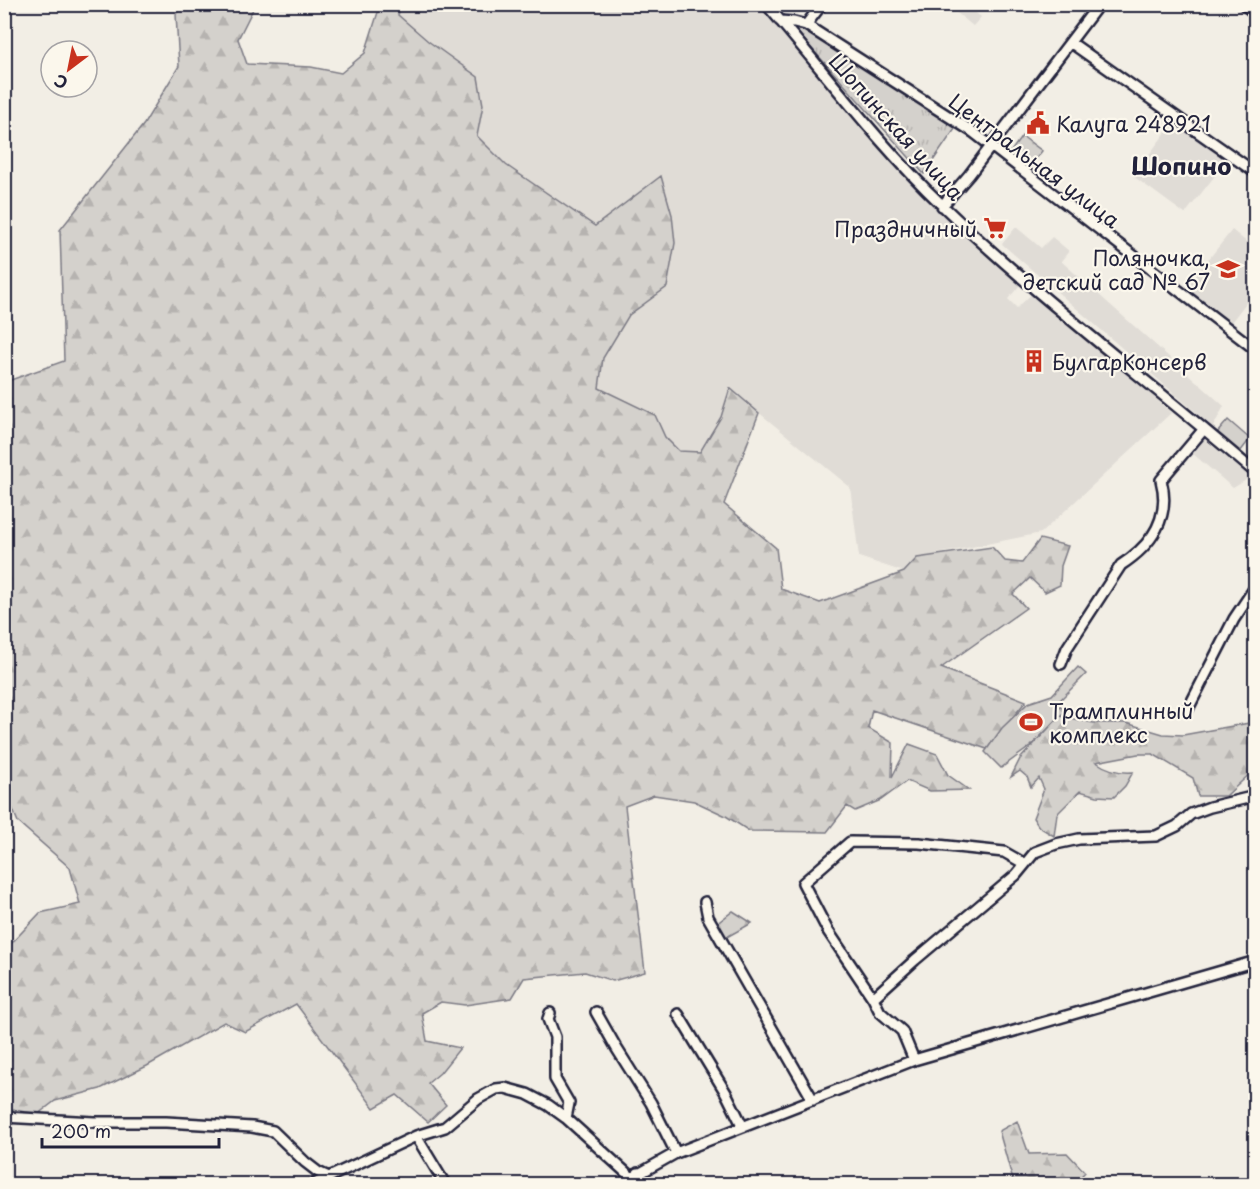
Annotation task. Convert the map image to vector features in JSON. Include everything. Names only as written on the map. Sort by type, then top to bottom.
[{"type":"street","name":"Шопинская улица","points":[[766,4],[904,167],[942,206],[1060,310],[1256,473]]},
{"type":"street","points":[[806,25],[822,4]]},
{"type":"street","points":[[942,206],[992,146],[1099,4]]},
{"type":"street","points":[[1243,4],[1256,14]]},
{"type":"street","name":"Центральная улица","points":[[780,21],[806,25],[950,116],[1256,350]]},
{"type":"street","points":[[1070,42],[1256,173]]},
{"type":"street","points":[[1061,664],[1067,648],[1121,565],[1133,557],[1157,529],[1164,512],[1165,494],[1161,480],[1204,429]]},
{"type":"street","points":[[1187,711],[1234,619],[1256,586]]},
{"type":"street","points":[[873,998],[1016,875],[1035,852],[1079,839],[1156,836],[1177,826],[1191,814],[1256,796]]},
{"type":"street","points":[[914,1060],[902,1031],[880,1012],[828,931],[803,883],[850,842],[919,843],[1004,852],[1025,864]]},
{"type":"street","points":[[705,902],[708,917],[813,1100]]},
{"type":"street","points":[[621,1185],[676,1153],[914,1060],[1256,961]]},
{"type":"street","points":[[596,1012],[651,1104],[676,1153]]},
{"type":"street","points":[[550,1013],[548,1019],[555,1037],[555,1080],[569,1103],[566,1118]]},
{"type":"street","points":[[678,1014],[726,1093],[743,1127]]},
{"type":"street","points":[[314,1185],[416,1136],[445,1127],[478,1099],[496,1089],[511,1089],[548,1105],[646,1185]]},
{"type":"street","points":[[4,1117],[252,1127],[273,1131],[305,1162],[329,1177]]},
{"type":"street","points":[[416,1136],[445,1185]]},
{"type":"shaded area","points":[[401,4],[767,5],[944,209],[1026,278],[1008,299],[1017,308],[1038,288],[1171,413],[1041,533],[917,558],[904,572],[859,557],[850,487],[730,389],[721,417],[699,452],[679,451],[665,437],[655,415],[599,388],[603,358],[629,315],[667,287],[675,243],[672,215],[661,177],[595,226],[506,165],[477,136],[483,105],[428,41],[398,15]]},
{"type":"shaded area","points":[[953,5],[966,5],[981,17],[973,26],[951,8]]},
{"type":"shaded area","points":[[1175,120],[1228,159],[1185,214],[1133,176]]},
{"type":"shaded area","points":[[1016,227],[1041,248],[1052,237],[1069,251],[1061,261],[1224,406],[1213,427],[1002,244]]},
{"type":"shaded area","name":"Поляночка, детский сад № 67","points":[[1232,230],[1255,249],[1255,291],[1229,325],[1184,290]]},
{"type":"shaded area","points":[[1204,439],[1251,477],[1233,488],[1192,453]]},
{"type":"green space","points":[[182,5],[255,5],[238,39],[247,64],[311,67],[341,73],[365,53],[379,9],[376,5],[401,5],[398,15],[428,41],[478,77],[483,105],[477,136],[506,165],[595,226],[661,176],[672,215],[675,243],[667,287],[629,315],[603,358],[599,388],[655,415],[665,437],[679,451],[700,452],[721,417],[730,388],[759,413],[724,504],[776,548],[781,589],[820,603],[904,572],[917,558],[992,547],[1005,561],[1022,563],[1040,539],[1068,546],[1061,566],[1060,585],[1045,592],[1030,578],[1013,594],[1026,608],[941,668],[1026,701],[987,749],[872,710],[868,728],[893,743],[892,777],[909,744],[937,754],[948,775],[969,790],[930,791],[907,781],[881,800],[855,811],[847,806],[827,832],[749,831],[726,816],[694,801],[654,795],[625,806],[645,972],[613,981],[585,972],[524,978],[512,998],[465,1005],[441,1002],[422,1013],[427,1041],[460,1048],[440,1073],[428,1083],[446,1105],[428,1122],[397,1095],[374,1108],[296,1004],[245,1032],[224,1022],[147,1066],[100,1089],[55,1101],[38,1114],[7,1109],[5,1103],[5,954],[7,948],[40,913],[80,904],[70,868],[18,822],[5,793],[5,382],[64,361],[60,230],[144,124],[179,66],[176,14]]},
{"type":"green space","points":[[803,28],[957,126],[924,174],[797,32]]},
{"type":"green space","points":[[1022,136],[1042,151],[1028,169],[1009,154]]},
{"type":"green space","points":[[1228,420],[1250,439],[1240,452],[1217,433]]},
{"type":"green space","name":"Трамплинный комплекс","points":[[1078,667],[1086,674],[1058,702],[1064,712],[1031,746],[1001,768],[985,752],[1002,728],[1028,703],[1052,695]]},
{"type":"green space","points":[[1060,716],[1094,723],[1126,723],[1163,734],[1183,735],[1255,722],[1255,769],[1226,796],[1198,796],[1193,778],[1153,754],[1138,754],[1096,762],[1113,770],[1133,772],[1125,786],[1114,797],[1097,796],[1080,791],[1057,814],[1054,836],[1039,827],[1033,818],[1044,789],[1039,778],[1031,787],[1027,777],[1020,771],[1011,777],[1020,759]]},
{"type":"green space","points":[[733,911],[752,923],[725,938],[715,925]]},
{"type":"green space","points":[[1017,1121],[1029,1154],[1067,1153],[1085,1172],[1071,1184],[1014,1184],[999,1131]]},
{"type":"place","name":"Калуга 248921","points":[[1038,123]]},
{"type":"place","name":"Праздничный","points":[[995,228]]},
{"type":"place","name":"Поляночка, детский сад № 67","points":[[1228,269]]},
{"type":"place","name":"БулгарКонсерв","points":[[1034,361]]},
{"type":"place","name":"Трамплинный комплекс","points":[[1031,722]]},
{"type":"district","name":"Шопино","points":[[1181,165]]}]
